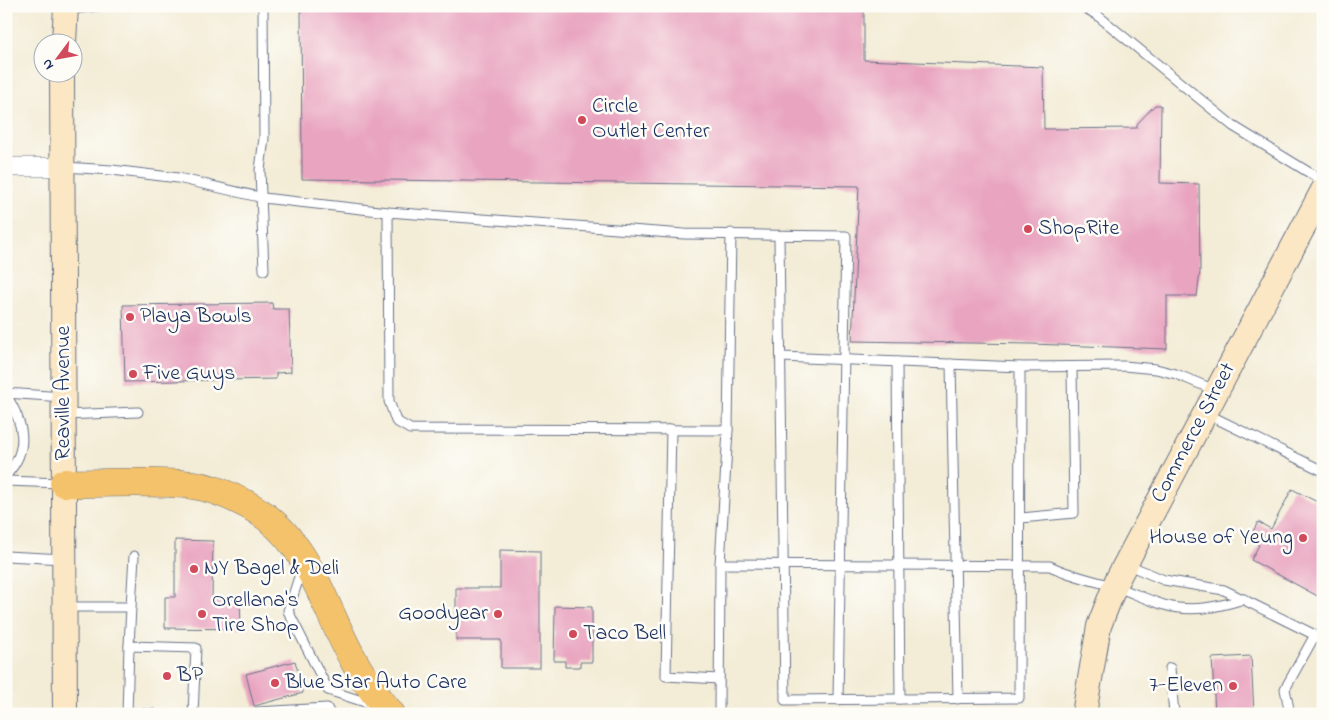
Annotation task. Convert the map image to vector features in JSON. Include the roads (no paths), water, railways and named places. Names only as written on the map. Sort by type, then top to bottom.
[{"type":"highway","points":[[64,483],[164,483],[195,486],[228,495],[256,508],[284,530],[305,559],[353,660],[373,692],[389,711]]},
{"type":"street","points":[[65,32],[66,8]]},
{"type":"street","name":"Reaville Avenue","points":[[62,82],[65,714]]},
{"type":"street","points":[[6,167],[62,167]]},
{"type":"street","name":"Commerce Street","points":[[1084,714],[1099,626],[1114,587],[1323,190]]},
{"type":"lane","points":[[66,8],[98,6]]},
{"type":"lane","points":[[263,6],[264,138],[260,170],[263,198],[264,270]]},
{"type":"lane","points":[[1082,6],[1097,15],[1233,126],[1323,181]]},
{"type":"lane","points":[[62,167],[112,170],[178,178],[263,198],[388,212],[684,234],[731,233],[779,236],[846,236],[842,359],[838,700]]},
{"type":"lane","points":[[388,212],[389,401],[396,421],[410,429],[728,430]]},
{"type":"lane","points":[[719,714],[720,564],[728,430],[731,233]]},
{"type":"lane","points":[[779,236],[785,700],[1019,698],[1021,565],[1020,367]]},
{"type":"lane","points":[[781,357],[1020,367],[1124,366],[1156,369],[1217,391]]},
{"type":"lane","points":[[897,362],[900,699]]},
{"type":"lane","points":[[951,364],[958,699]]},
{"type":"lane","points":[[1021,518],[1074,513],[1072,367]]},
{"type":"lane","points":[[6,394],[64,406],[138,412]]},
{"type":"lane","points":[[6,394],[19,416],[23,435],[16,464],[6,474]]},
{"type":"lane","points":[[1205,413],[1238,431],[1297,457],[1323,472]]},
{"type":"lane","points":[[671,429],[666,676],[719,679]]},
{"type":"lane","points":[[6,481],[64,483]]},
{"type":"lane","points":[[6,556],[64,559]]},
{"type":"lane","points":[[134,556],[127,713],[153,714]]},
{"type":"lane","points":[[257,714],[258,712],[328,711],[328,690],[288,611],[305,559]]},
{"type":"lane","points":[[720,564],[1050,566],[1072,576],[1114,587],[1165,606],[1195,609],[1218,607],[1244,599]]},
{"type":"lane","points":[[1125,564],[1164,580],[1224,590],[1319,637],[1286,688],[1290,714]]},
{"type":"lane","points":[[65,607],[131,607]]},
{"type":"lane","points":[[129,646],[196,648],[193,714]]},
{"type":"lane","points":[[1170,668],[1174,714]]},
{"type":"lane","points":[[328,690],[389,711]]},
{"type":"place","name":"Circle Outlet Center","points":[[582,120]]},
{"type":"place","name":"ShopRite","points":[[1028,229]]},
{"type":"place","name":"Playa Bowls","points":[[130,317]]},
{"type":"place","name":"Five Guys","points":[[133,374]]},
{"type":"place","name":"House of Yeung","points":[[1303,538]]},
{"type":"place","name":"NY Bagel & Deli","points":[[194,569]]},
{"type":"place","name":"Orellana's Tire Shop","points":[[202,614]]},
{"type":"place","name":"Goodyear","points":[[498,614]]},
{"type":"place","name":"Taco Bell","points":[[573,634]]},
{"type":"place","name":"BP","points":[[167,676]]},
{"type":"place","name":"Blue Star Auto Care","points":[[275,683]]},
{"type":"place","name":"7-Eleven","points":[[1233,686]]}]
